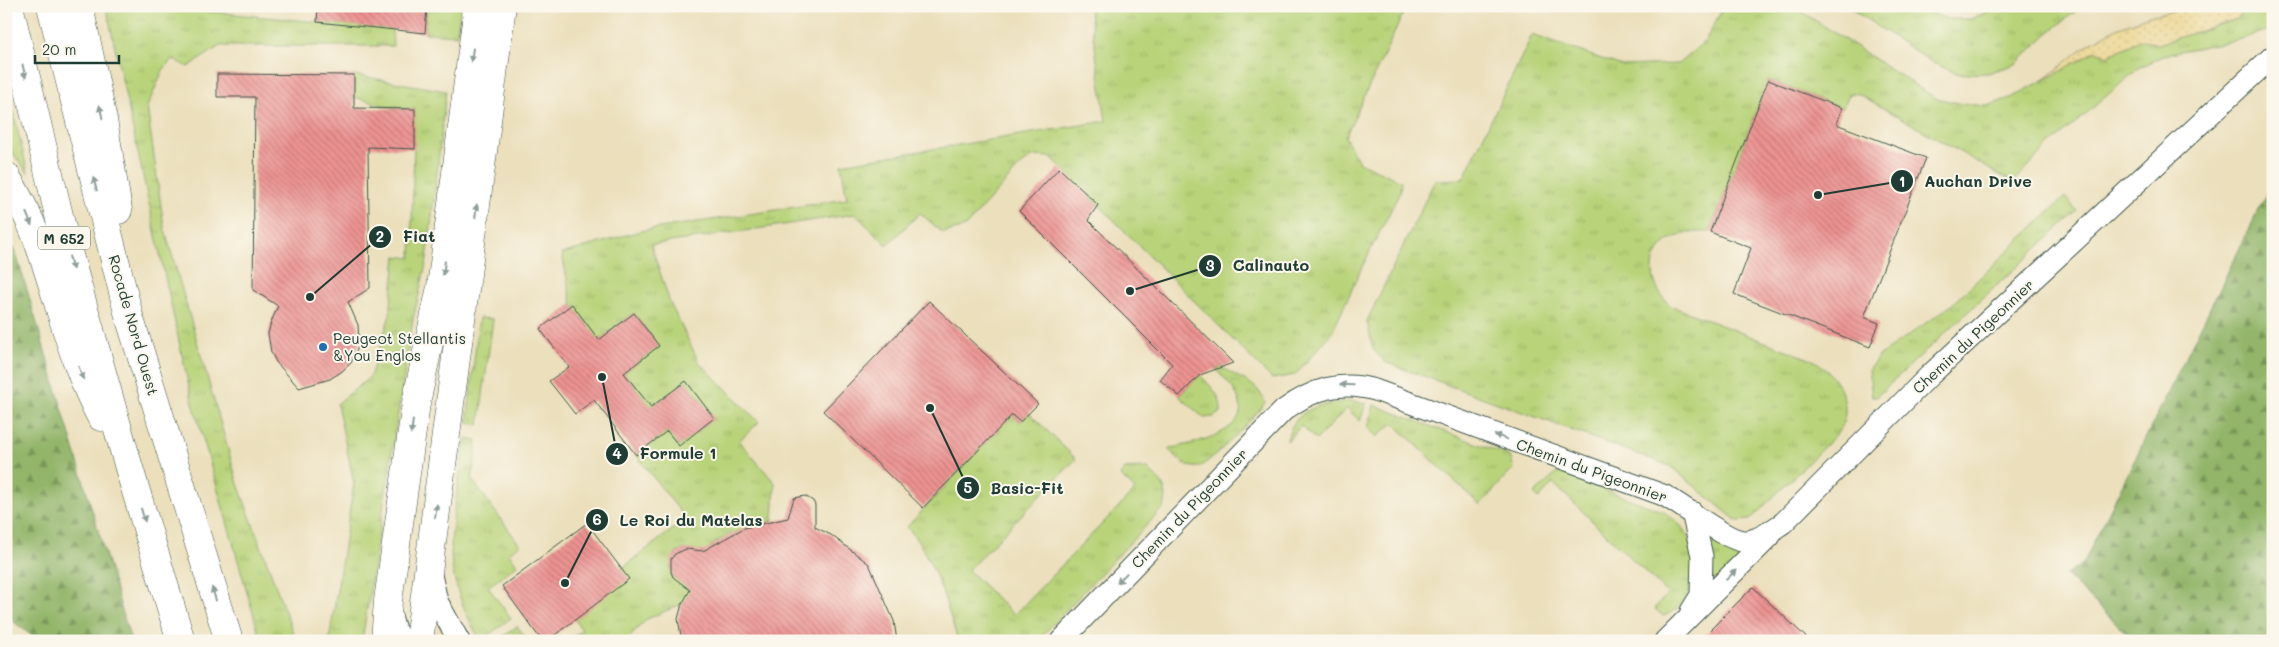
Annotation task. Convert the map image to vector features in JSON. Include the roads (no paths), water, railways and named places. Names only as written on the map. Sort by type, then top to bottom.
[{"type":"main road","name":"M 652","points":[[9,6],[66,245],[129,468],[181,641]]},
{"type":"main road","name":"Rocade Nord Ouest","points":[[51,6],[129,316],[229,641]]},
{"type":"main road","points":[[79,6],[116,196],[129,316]]},
{"type":"main road","points":[[385,641],[388,601],[416,403],[441,287],[478,6]]},
{"type":"main road","points":[[419,641],[502,6]]},
{"type":"main road","points":[[6,176],[22,203],[39,244],[82,377],[93,402],[129,468]]},
{"type":"street","name":"Chemin du Pigeonnier","points":[[1061,641],[1284,410],[1300,398],[1325,388],[1359,386],[1375,390],[1663,495],[1726,535],[1744,542],[1754,540],[1783,523],[1929,376],[2273,56]]},
{"type":"street","points":[[1684,622],[1701,595],[1702,556],[1692,512]]},
{"type":"street","points":[[1665,641],[1783,523]]},
{"type":"street","points":[[429,559],[432,584],[437,601],[443,616],[459,641]]},
{"type":"street","points":[[388,601],[393,623],[402,641]]},
{"type":"place","name":"Auchan Drive","points":[[1818,195]]},
{"type":"place","name":"Calinauto","points":[[1130,291]]},
{"type":"place","name":"Fiat","points":[[310,297]]},
{"type":"place","name":"Peugeot Stellantis &You Englos","points":[[323,347]]},
{"type":"place","name":"Formule 1","points":[[602,377]]},
{"type":"place","name":"Basic-Fit","points":[[930,408]]},
{"type":"place","name":"Le Roi du Matelas","points":[[565,583]]}]
